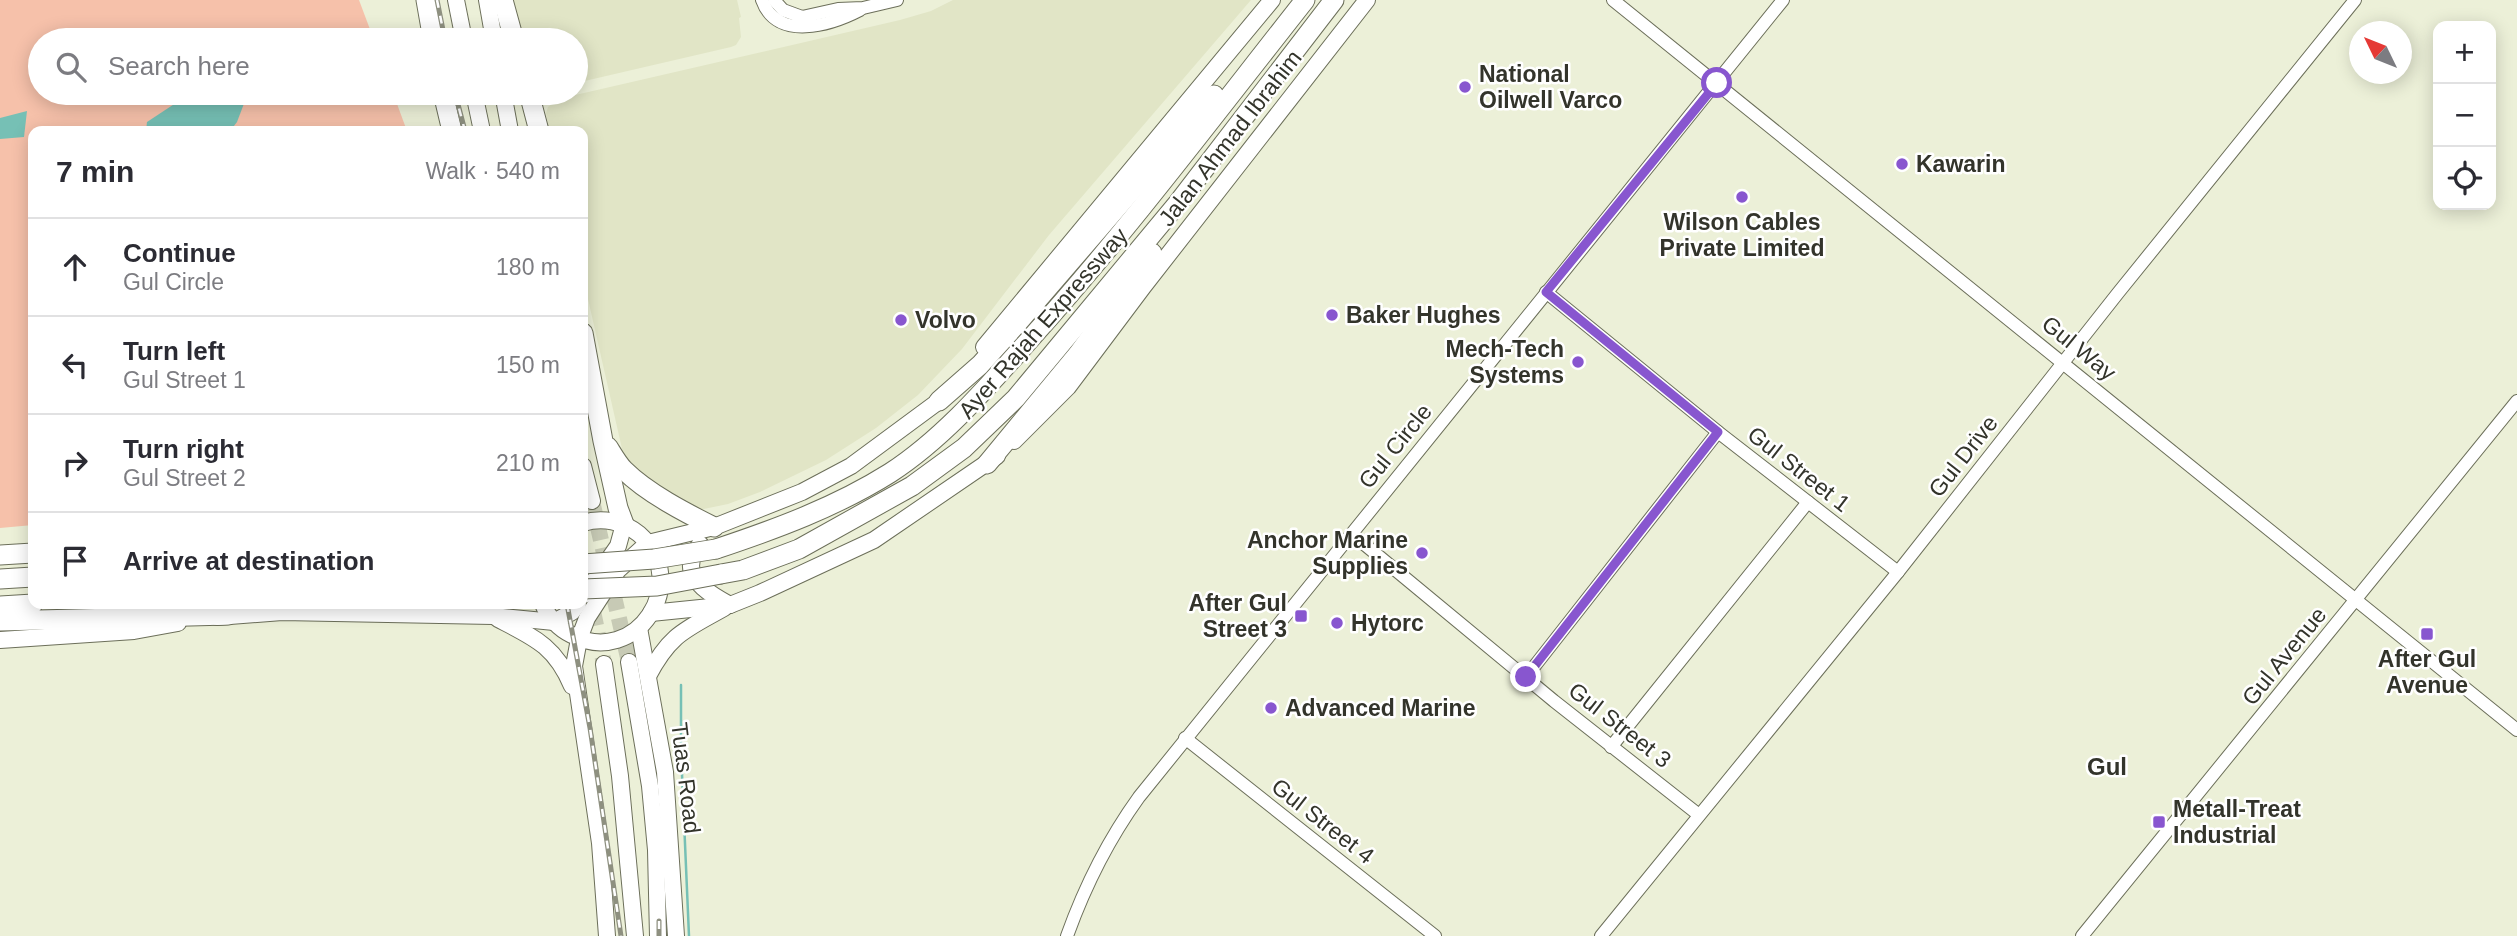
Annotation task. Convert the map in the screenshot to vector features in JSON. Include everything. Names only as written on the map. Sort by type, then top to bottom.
[{"type":"highway","points":[[426,0],[431,28]]},
{"type":"highway","points":[[503,0],[511,28]]},
{"type":"highway","points":[[939,401],[1006,336],[1218,91],[1303,0]]},
{"type":"highway","name":"Ayer Rajah Expressway","points":[[588,564],[654,559],[716,549],[807,517],[891,472],[930,442],[990,383],[1063,303],[1131,221],[1303,0]]},
{"type":"highway","name":"Ayer Rajah Expressway","points":[[588,589],[657,586],[743,570],[799,548],[912,486],[964,449],[1016,398],[1178,203],[1334,0]]},
{"type":"highway","points":[[446,105],[451,126]]},
{"type":"highway","points":[[532,105],[538,126]]},
{"type":"highway","points":[[987,464],[1077,354],[1156,247],[1173,222],[1178,203]]},
{"type":"highway","points":[[588,360],[603,441],[624,524]]},
{"type":"highway","points":[[603,441],[624,470],[689,515],[714,527]]},
{"type":"highway","points":[[0,555],[28,553]]},
{"type":"highway","points":[[0,579],[28,577]]},
{"type":"highway","points":[[0,606],[28,604]]},
{"type":"highway","points":[[0,621],[228,615]]},
{"type":"main road","points":[[456,0],[462,28]]},
{"type":"main road","points":[[487,0],[492,28]]},
{"type":"main road","points":[[607,936],[600,843],[575,666],[579,639],[587,618],[618,570],[648,543],[714,527],[802,492],[851,466],[939,401],[1272,0]]},
{"type":"main road","name":"Jalan Ahmad Ibrahim","points":[[651,613],[730,605],[874,540],[987,464],[1027,431],[1068,387],[1367,0]]},
{"type":"main road","points":[[477,105],[481,126]]},
{"type":"main road","points":[[505,105],[509,126]]},
{"type":"main road","points":[[588,485],[592,501]]},
{"type":"main road","points":[[546,609],[554,622],[565,632],[591,642],[617,640],[639,628],[651,613],[660,594],[661,580],[655,554],[648,543],[624,524],[608,520],[588,522]]},
{"type":"main road","points":[[588,590],[618,546],[624,524]]},
{"type":"main road","points":[[714,527],[700,543],[691,562],[692,570],[709,594],[730,605]]},
{"type":"main road","points":[[648,676],[660,652],[676,635],[730,605]]},
{"type":"main road","points":[[0,640],[134,631],[228,615],[282,612],[493,616],[554,622],[574,609]]},
{"type":"main road","points":[[493,616],[550,649],[563,666],[584,725]]},
{"type":"main road","name":"Tuas Road","points":[[639,628],[665,772],[676,936]]},
{"type":"main road","name":"Tuas Road","points":[[629,662],[650,786],[656,850],[658,936]]},
{"type":"main road","points":[[604,664],[620,776],[635,936]]},
{"type":"street","points":[[762,0],[773,18],[792,27],[804,28],[841,20],[863,8]]},
{"type":"street","points":[[774,0],[783,10],[802,17],[897,0]]},
{"type":"street","name":"Gul Way","points":[[1613,0],[2517,730]]},
{"type":"street","name":"Gul Circle","points":[[1067,936],[1080,899],[1124,818],[1185,738],[1783,0]]},
{"type":"street","name":"Gul Drive","points":[[1601,936],[1898,572],[2355,0]]},
{"type":"street","name":"Gul Street 1","points":[[1546,292],[1718,432],[1898,572]]},
{"type":"street","name":"Gul Avenue","points":[[2082,936],[2517,401]]},
{"type":"street","points":[[1526,677],[1718,432]]},
{"type":"street","points":[[1611,747],[1808,502]]},
{"type":"street","name":"Gul Street 3","points":[[1352,534],[1611,747],[1699,815]]},
{"type":"street","name":"Gul Street 4","points":[[1185,738],[1435,936]]},
{"type":"shaded area","points":[[0,0],[359,0],[370,28],[28,28],[28,105],[397,105],[405,126],[28,126],[28,525],[0,528]]},
{"type":"shaded area","points":[[507,0],[737,0],[741,17],[741,37],[736,45],[588,80],[588,28],[516,28]]},
{"type":"shaded area","points":[[953,0],[1251,0],[1049,235],[962,349],[918,395],[876,428],[826,460],[760,492],[728,504],[694,511],[625,462],[588,299],[588,126],[548,126],[548,107],[588,105],[588,92],[931,11]]},
{"type":"water","points":[[173,105],[243,105],[234,126],[147,126],[147,122]]},
{"type":"water","points":[[27,111],[24,137],[0,139],[0,118]]},
{"type":"waterway","points":[[681,685],[681,751],[689,936]]},
{"type":"tunnel","points":[[592,501],[629,662]]},
{"type":"tunnel","points":[[588,587],[604,664]]},
{"type":"railway","points":[[437,0],[443,28]]},
{"type":"railway","points":[[458,105],[464,126]]},
{"type":"railway","points":[[568,609],[590,728],[621,936]]},
{"type":"railway","points":[[659,921],[659,936]]},
{"type":"place","name":"National Oilwell Varco","points":[[1465,87]]},
{"type":"place","name":"Kawarin","points":[[1902,164]]},
{"type":"place","name":"Wilson Cables Private Limited","points":[[1742,197]]},
{"type":"place","name":"Baker Hughes","points":[[1332,315]]},
{"type":"place","name":"Volvo","points":[[901,320]]},
{"type":"place","name":"Mech-Tech Systems","points":[[1578,362]]},
{"type":"place","name":"Anchor Marine Supplies","points":[[1422,553]]},
{"type":"place","name":"After Gul Street 3","points":[[1301,616]]},
{"type":"place","name":"Hytorc","points":[[1337,623]]},
{"type":"place","name":"After Gul Avenue","points":[[2427,634]]},
{"type":"place","name":"Advanced Marine","points":[[1271,708]]},
{"type":"place","name":"Metall-Treat Industrial","points":[[2159,822]]},
{"type":"district","name":"Gul","points":[[2107,767]]},
{"type":"route","points":[[1526,677],[1718,432],[1546,292],[1717,83]]}]
